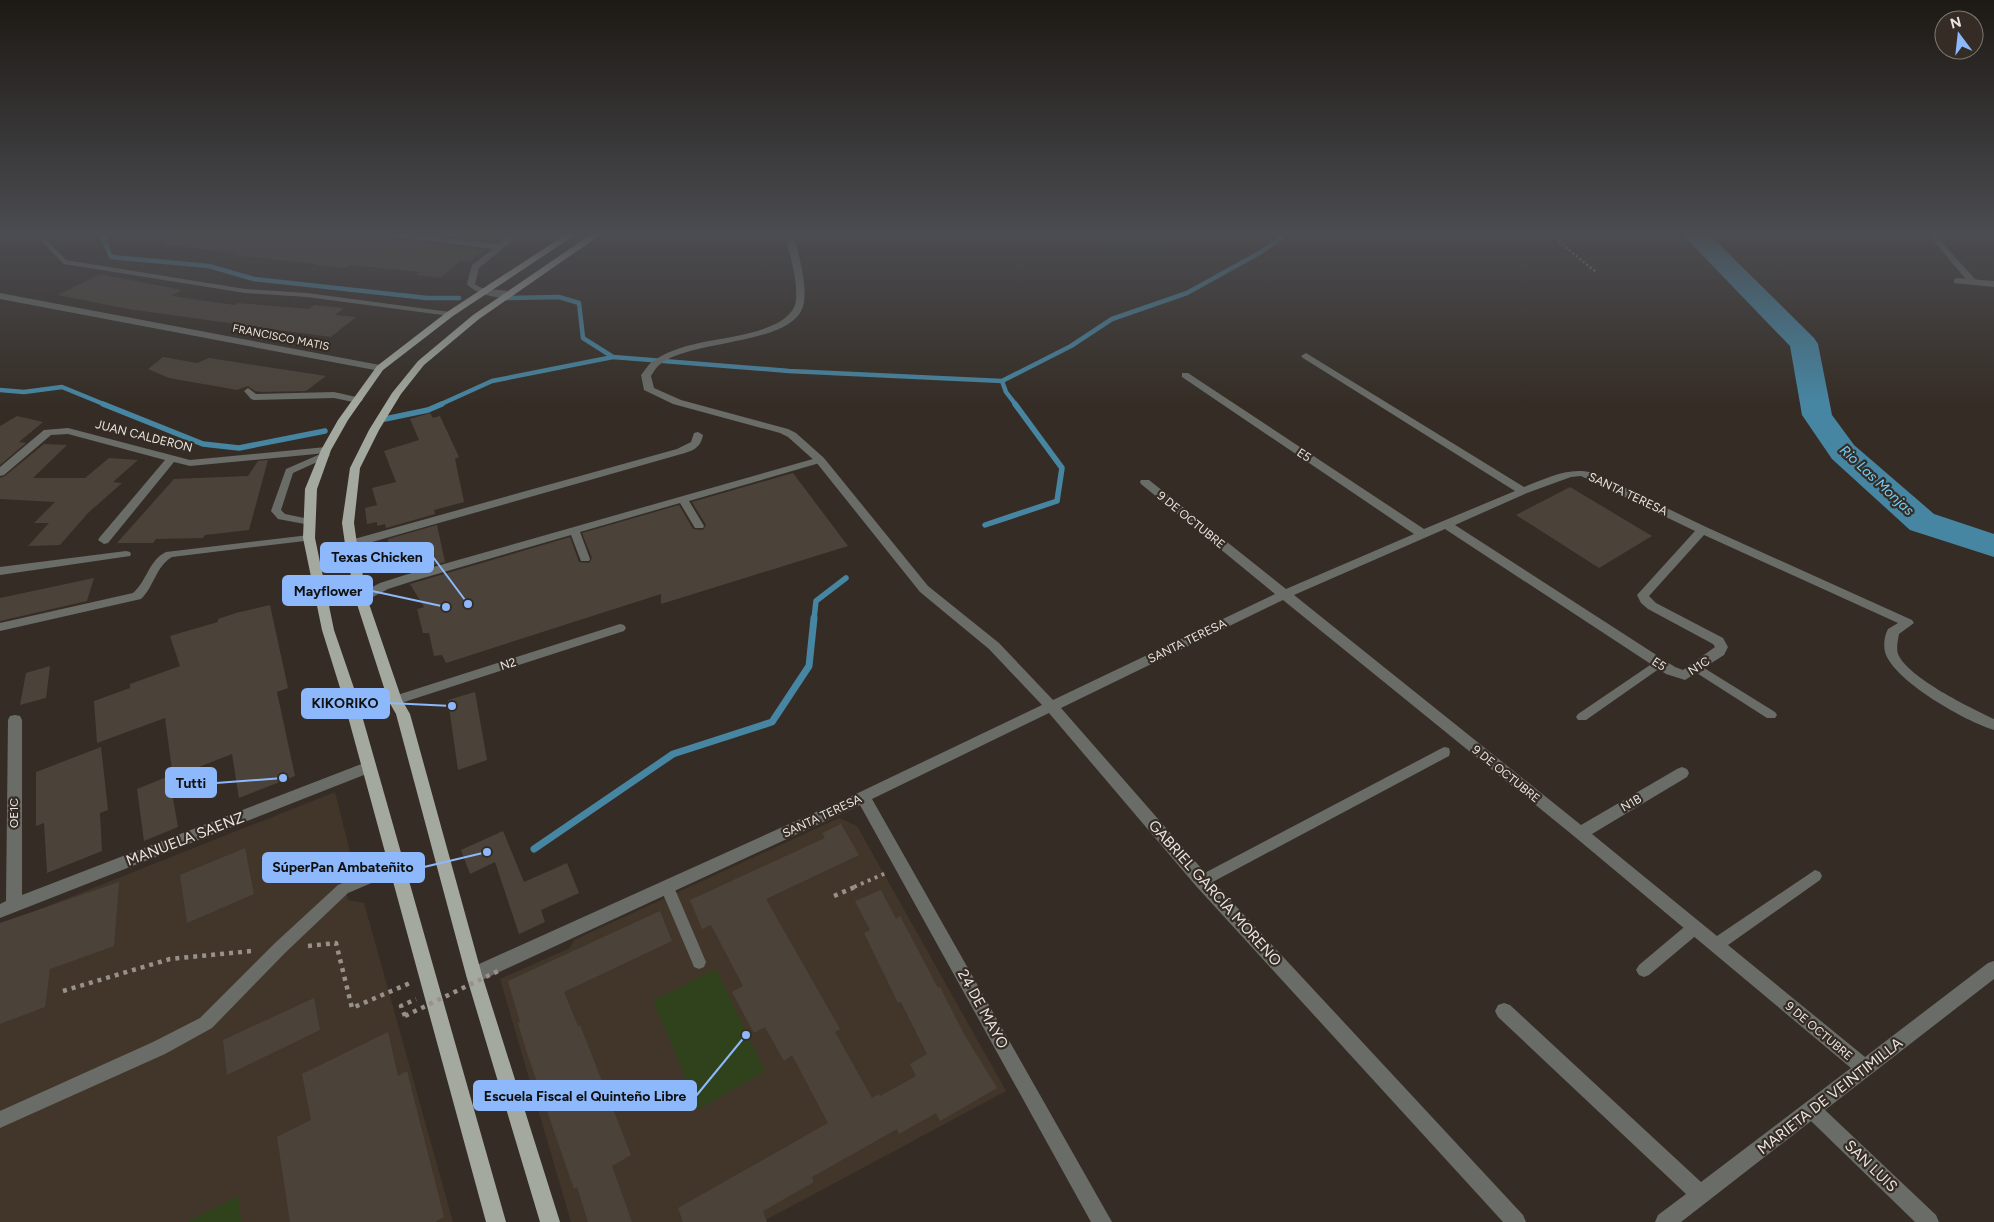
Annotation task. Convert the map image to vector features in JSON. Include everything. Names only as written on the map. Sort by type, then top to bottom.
[{"type":"main road","points":[[488,290],[450,314],[380,368],[326,452],[311,490],[308,538],[328,630],[348,691],[496,1222]]},
{"type":"main road","points":[[515,290],[476,317],[421,363],[397,393],[374,430],[355,468],[348,523],[361,598],[395,700],[403,714],[474,975],[550,1222]]},
{"type":"street","points":[[480,290],[510,294]]},
{"type":"street","points":[[798,290],[800,300],[792,316],[775,328],[670,354],[653,365],[645,381],[649,390],[677,402],[784,431],[792,435],[820,460]]},
{"type":"street","name":"FRANCISCO MATIS","points":[[0,296],[380,368]]},
{"type":"street","points":[[1306,356],[1522,491]]},
{"type":"street","name":"E5","points":[[1185,375],[1423,534]]},
{"type":"street","name":"JUAN CALDERON","points":[[0,473],[48,432],[68,431],[190,464],[326,452]]},
{"type":"street","points":[[351,544],[694,447],[698,441],[698,435]]},
{"type":"street","points":[[104,540],[171,459]]},
{"type":"street","name":"GABRIEL GARCÍA MORENO","points":[[820,460],[924,589],[994,646],[1051,706],[1202,881],[1516,1222]]},
{"type":"street","name":"SANTA TERESA","points":[[474,975],[864,797],[1283,595],[1522,491],[1569,474],[1581,473],[1908,623],[1893,632],[1891,639],[1891,652],[1901,668],[1944,698],[1994,725]]},
{"type":"street","name":"9 DE OCTUBRE","points":[[1145,482],[1580,833],[1866,1069]]},
{"type":"street","name":"E5","points":[[1447,524],[1671,672]]},
{"type":"street","name":"N1C","points":[[1671,672],[1685,676],[1720,652],[1722,647],[1718,641],[1652,606],[1645,600],[1643,595],[1702,530]]},
{"type":"street","name":"OE1C","points":[[7,908],[15,720]]},
{"type":"street","name":"MANUELA SAENZ","points":[[7,908],[369,767]]},
{"type":"street","name":"N1B","points":[[1580,833],[1682,773]]},
{"type":"street","name":"24 DE MAYO","points":[[864,797],[1102,1222]]},
{"type":"street","name":"MARIETA DE VEINTIMILLA","points":[[1665,1222],[1994,969]]},
{"type":"street","points":[[1504,1011],[1702,1195]]},
{"type":"street","name":"SAN LUIS","points":[[1812,1110],[1929,1222]]},
{"type":"lane","points":[[239,290],[307,295],[450,314]]},
{"type":"lane","points":[[248,391],[254,398],[334,395],[358,400]]},
{"type":"lane","points":[[310,522],[282,517],[276,511],[289,471],[326,452]]},
{"type":"lane","points":[[361,598],[384,586],[408,578],[820,460]]},
{"type":"lane","points":[[683,500],[699,526]]},
{"type":"lane","points":[[574,530],[585,559]]},
{"type":"lane","points":[[0,627],[137,596],[144,591],[161,558],[166,555],[308,538]]},
{"type":"lane","points":[[0,571],[126,554]]},
{"type":"lane","name":"N2","points":[[395,700],[620,628]]},
{"type":"lane","points":[[1582,717],[1659,663]]},
{"type":"lane","points":[[1696,667],[1771,715]]},
{"type":"lane","points":[[1202,881],[1444,752]]},
{"type":"lane","points":[[0,1120],[159,1048],[206,1023],[280,948],[343,889],[397,866]]},
{"type":"lane","points":[[1716,945],[1815,876]]},
{"type":"lane","points":[[667,887],[699,962]]},
{"type":"lane","points":[[1644,970],[1694,928]]},
{"type":"path","points":[[834,896],[883,875]]},
{"type":"path","points":[[402,1006],[405,1016],[498,971]]},
{"type":"shaded area","points":[[335,792],[354,868],[344,880],[348,900],[364,903],[453,1222],[0,1222],[0,925]]},
{"type":"shaded area","points":[[839,818],[857,826],[1006,1091],[762,1222],[571,1222],[500,979],[570,948],[574,940]]},
{"type":"green space","points":[[716,969],[765,1071],[699,1109],[653,1001]]},
{"type":"green space","points":[[238,1196],[241,1222],[187,1222]]},
{"type":"building","points":[[68,290],[182,290],[171,296],[235,305],[238,303],[309,309],[314,305],[344,308],[335,315],[356,317],[331,337],[128,309],[58,295]]},
{"type":"building","points":[[163,357],[197,363],[209,358],[326,376],[306,391],[262,392],[255,391],[248,386],[237,390],[169,378],[148,369]]},
{"type":"building","points":[[430,413],[433,418],[440,416],[459,457],[455,459],[464,502],[434,510],[435,514],[386,528],[385,524],[377,526],[377,522],[367,524],[365,508],[377,505],[372,488],[396,482],[384,451],[419,440],[410,419]]},
{"type":"building","points":[[17,416],[43,422],[19,442],[26,443],[0,465],[0,426]]},
{"type":"building","points":[[44,444],[67,445],[33,478],[85,478],[109,458],[138,460],[113,482],[122,483],[88,513],[60,545],[28,546],[49,523],[34,523],[55,502],[0,499],[0,478]]},
{"type":"building","points":[[268,460],[249,530],[205,535],[203,538],[156,539],[153,543],[117,543],[174,479],[248,476],[258,461]]},
{"type":"building","points":[[793,473],[848,546],[661,604],[661,594],[446,663],[442,655],[434,656],[429,633],[423,633],[417,609],[424,607],[410,584],[570,537],[579,562],[589,563],[592,558],[582,533],[679,505],[693,529],[703,530],[706,525],[692,502]]},
{"type":"building","points":[[1570,487],[1652,536],[1599,568],[1516,515]]},
{"type":"building","points":[[437,525],[445,562],[404,573],[400,567],[392,569],[388,539]]},
{"type":"building","points":[[94,578],[87,601],[0,621],[0,598]]},
{"type":"building","points":[[270,605],[288,688],[277,692],[295,776],[239,798],[232,754],[173,777],[165,718],[97,743],[94,701],[130,688],[130,684],[180,666],[170,636],[218,622],[218,619],[236,613]]},
{"type":"building","points":[[50,666],[46,698],[20,705],[26,673]]},
{"type":"building","points":[[475,692],[487,760],[458,770],[448,700]]},
{"type":"building","points":[[101,747],[108,810],[100,813],[102,851],[47,873],[44,823],[36,826],[36,772]]},
{"type":"building","points":[[169,776],[178,827],[144,841],[137,789]]},
{"type":"building","points":[[841,824],[859,855],[766,899],[840,1029],[835,1032],[872,1098],[879,1094],[880,1096],[916,1076],[910,1064],[927,1054],[901,1002],[898,1003],[864,933],[870,930],[855,901],[881,890],[896,919],[900,916],[938,988],[940,987],[964,1034],[997,1088],[940,1121],[936,1113],[899,1134],[897,1129],[812,1177],[814,1182],[763,1211],[767,1222],[683,1222],[678,1208],[828,1123],[792,1055],[784,1061],[765,1027],[754,1033],[732,992],[743,986],[711,925],[702,929],[690,900],[825,838],[822,833]]},
{"type":"building","points":[[503,831],[524,882],[567,863],[579,893],[541,910],[545,922],[519,934],[495,862],[470,874],[461,850]]},
{"type":"building","points":[[245,848],[254,894],[187,923],[180,875]]},
{"type":"building","points":[[119,882],[114,946],[50,969],[45,1007],[0,1024],[0,923]]},
{"type":"building","points":[[660,911],[672,941],[564,992],[578,1026],[580,1025],[631,1155],[612,1166],[632,1222],[588,1222],[577,1187],[574,1189],[527,1053],[508,981]]},
{"type":"building","points":[[314,998],[320,1030],[227,1075],[223,1040]]},
{"type":"building","points":[[388,1032],[398,1076],[407,1071],[444,1217],[435,1222],[290,1222],[277,1137],[311,1120],[302,1074]]},
{"type":"waterway","points":[[354,290],[427,298],[459,298]]},
{"type":"waterway","points":[[1002,381],[1071,346],[1112,319],[1192,290]]},
{"type":"waterway","name":"Rio Las Monjas","points":[[1751,290],[1804,344],[1817,415],[1843,452],[1922,522],[1994,546]]},
{"type":"waterway","points":[[505,298],[559,297],[579,303],[583,338],[613,357]]},
{"type":"waterway","points":[[439,405],[492,381],[613,357]]},
{"type":"waterway","points":[[613,357],[789,371],[1002,381]]},
{"type":"waterway","points":[[1002,381],[1006,392],[1016,405]]},
{"type":"waterway","points":[[0,390],[24,392],[62,387],[106,405]]},
{"type":"waterway","points":[[103,404],[203,444],[239,448],[325,431]]},
{"type":"waterway","points":[[385,419],[428,410],[442,404]]},
{"type":"waterway","points":[[985,525],[1057,501],[1062,468],[1015,404]]},
{"type":"waterway","points":[[814,619],[816,601],[846,578]]},
{"type":"waterway","points":[[534,849],[673,754],[772,722],[809,666],[814,618]]},
{"type":"place","name":"Texas Chicken","points":[[468,604]]},
{"type":"place","name":"Mayflower","points":[[446,607]]},
{"type":"place","name":"KIKORIKO","points":[[452,706]]},
{"type":"place","name":"Tutti","points":[[283,778]]},
{"type":"place","name":"SúperPan Ambateñito","points":[[487,852]]},
{"type":"place","name":"Escuela Fiscal el Quinteño Libre","points":[[746,1035]]}]
